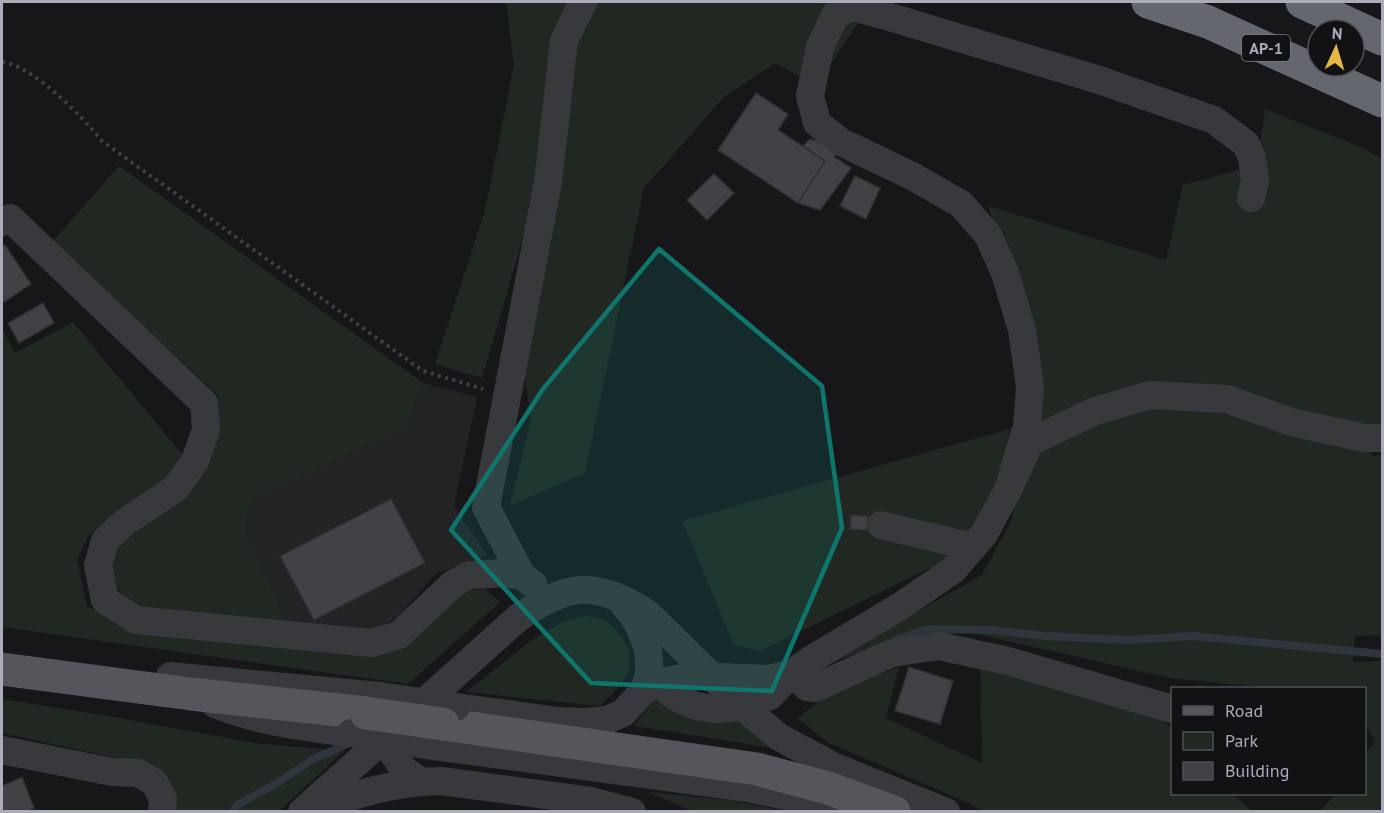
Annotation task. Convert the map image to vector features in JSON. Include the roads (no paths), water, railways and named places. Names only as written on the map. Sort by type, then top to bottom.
[{"type":"highway","name":"AP-1","points":[[1148,2],[1208,22],[1383,100]]},
{"type":"highway","points":[[1302,2],[1383,39]]},
{"type":"main road","points":[[2,669],[191,694],[364,726],[442,725],[757,769],[828,788],[894,812]]},
{"type":"street","points":[[546,600],[522,576],[486,507],[548,182],[564,41],[583,2]]},
{"type":"street","points":[[1008,490],[1027,426],[1030,387],[1022,330],[1005,273],[988,235],[961,204],[912,176],[841,142],[817,123],[810,96],[820,47],[835,15],[852,7],[890,17],[1099,80],[1214,120],[1246,144],[1252,158],[1255,181],[1251,198]]},
{"type":"street","points":[[2,222],[10,218],[204,402],[206,430],[195,461],[176,488],[124,524],[105,541],[98,565],[105,600],[136,620],[371,643],[399,635],[454,583],[470,575],[505,573],[522,576]]},
{"type":"street","points":[[650,682],[677,698],[696,706],[714,709],[743,707],[770,696],[786,679],[810,660],[899,608],[953,570],[984,534],[1030,442],[1095,411],[1150,394],[1227,399],[1292,422],[1364,438],[1383,438]]},
{"type":"street","points":[[881,525],[973,548]]},
{"type":"street","points":[[369,798],[394,737],[410,716],[506,628],[546,600],[566,591],[579,590],[614,596],[647,613],[709,676],[779,737],[835,767],[946,812]]},
{"type":"street","points":[[614,596],[630,611],[639,625],[649,658],[650,682]]},
{"type":"street","points":[[442,725],[608,720],[623,713],[650,682],[692,676],[786,679],[815,688],[892,653],[939,646],[1008,661],[1171,708]]},
{"type":"street","points":[[2,662],[27,661],[364,726],[410,716]]},
{"type":"street","points":[[779,737],[776,711],[786,679]]},
{"type":"street","points":[[442,725],[791,797],[842,812]]},
{"type":"street","points":[[364,726],[361,782],[369,798]]},
{"type":"street","points":[[302,812],[364,726]]},
{"type":"street","points":[[390,748],[405,770],[420,781]]},
{"type":"street","points":[[2,750],[112,772],[138,773],[154,782],[163,799],[162,812]]},
{"type":"street","points":[[312,812],[369,798],[420,781],[441,781],[591,801],[632,812]]},
{"type":"street","points":[[369,798],[496,788]]},
{"type":"waterway","points":[[895,640],[928,629],[991,630],[1044,636],[1129,640],[1192,636],[1382,654]]},
{"type":"waterway","points":[[233,812],[237,805],[274,785],[312,760],[347,744]]}]
